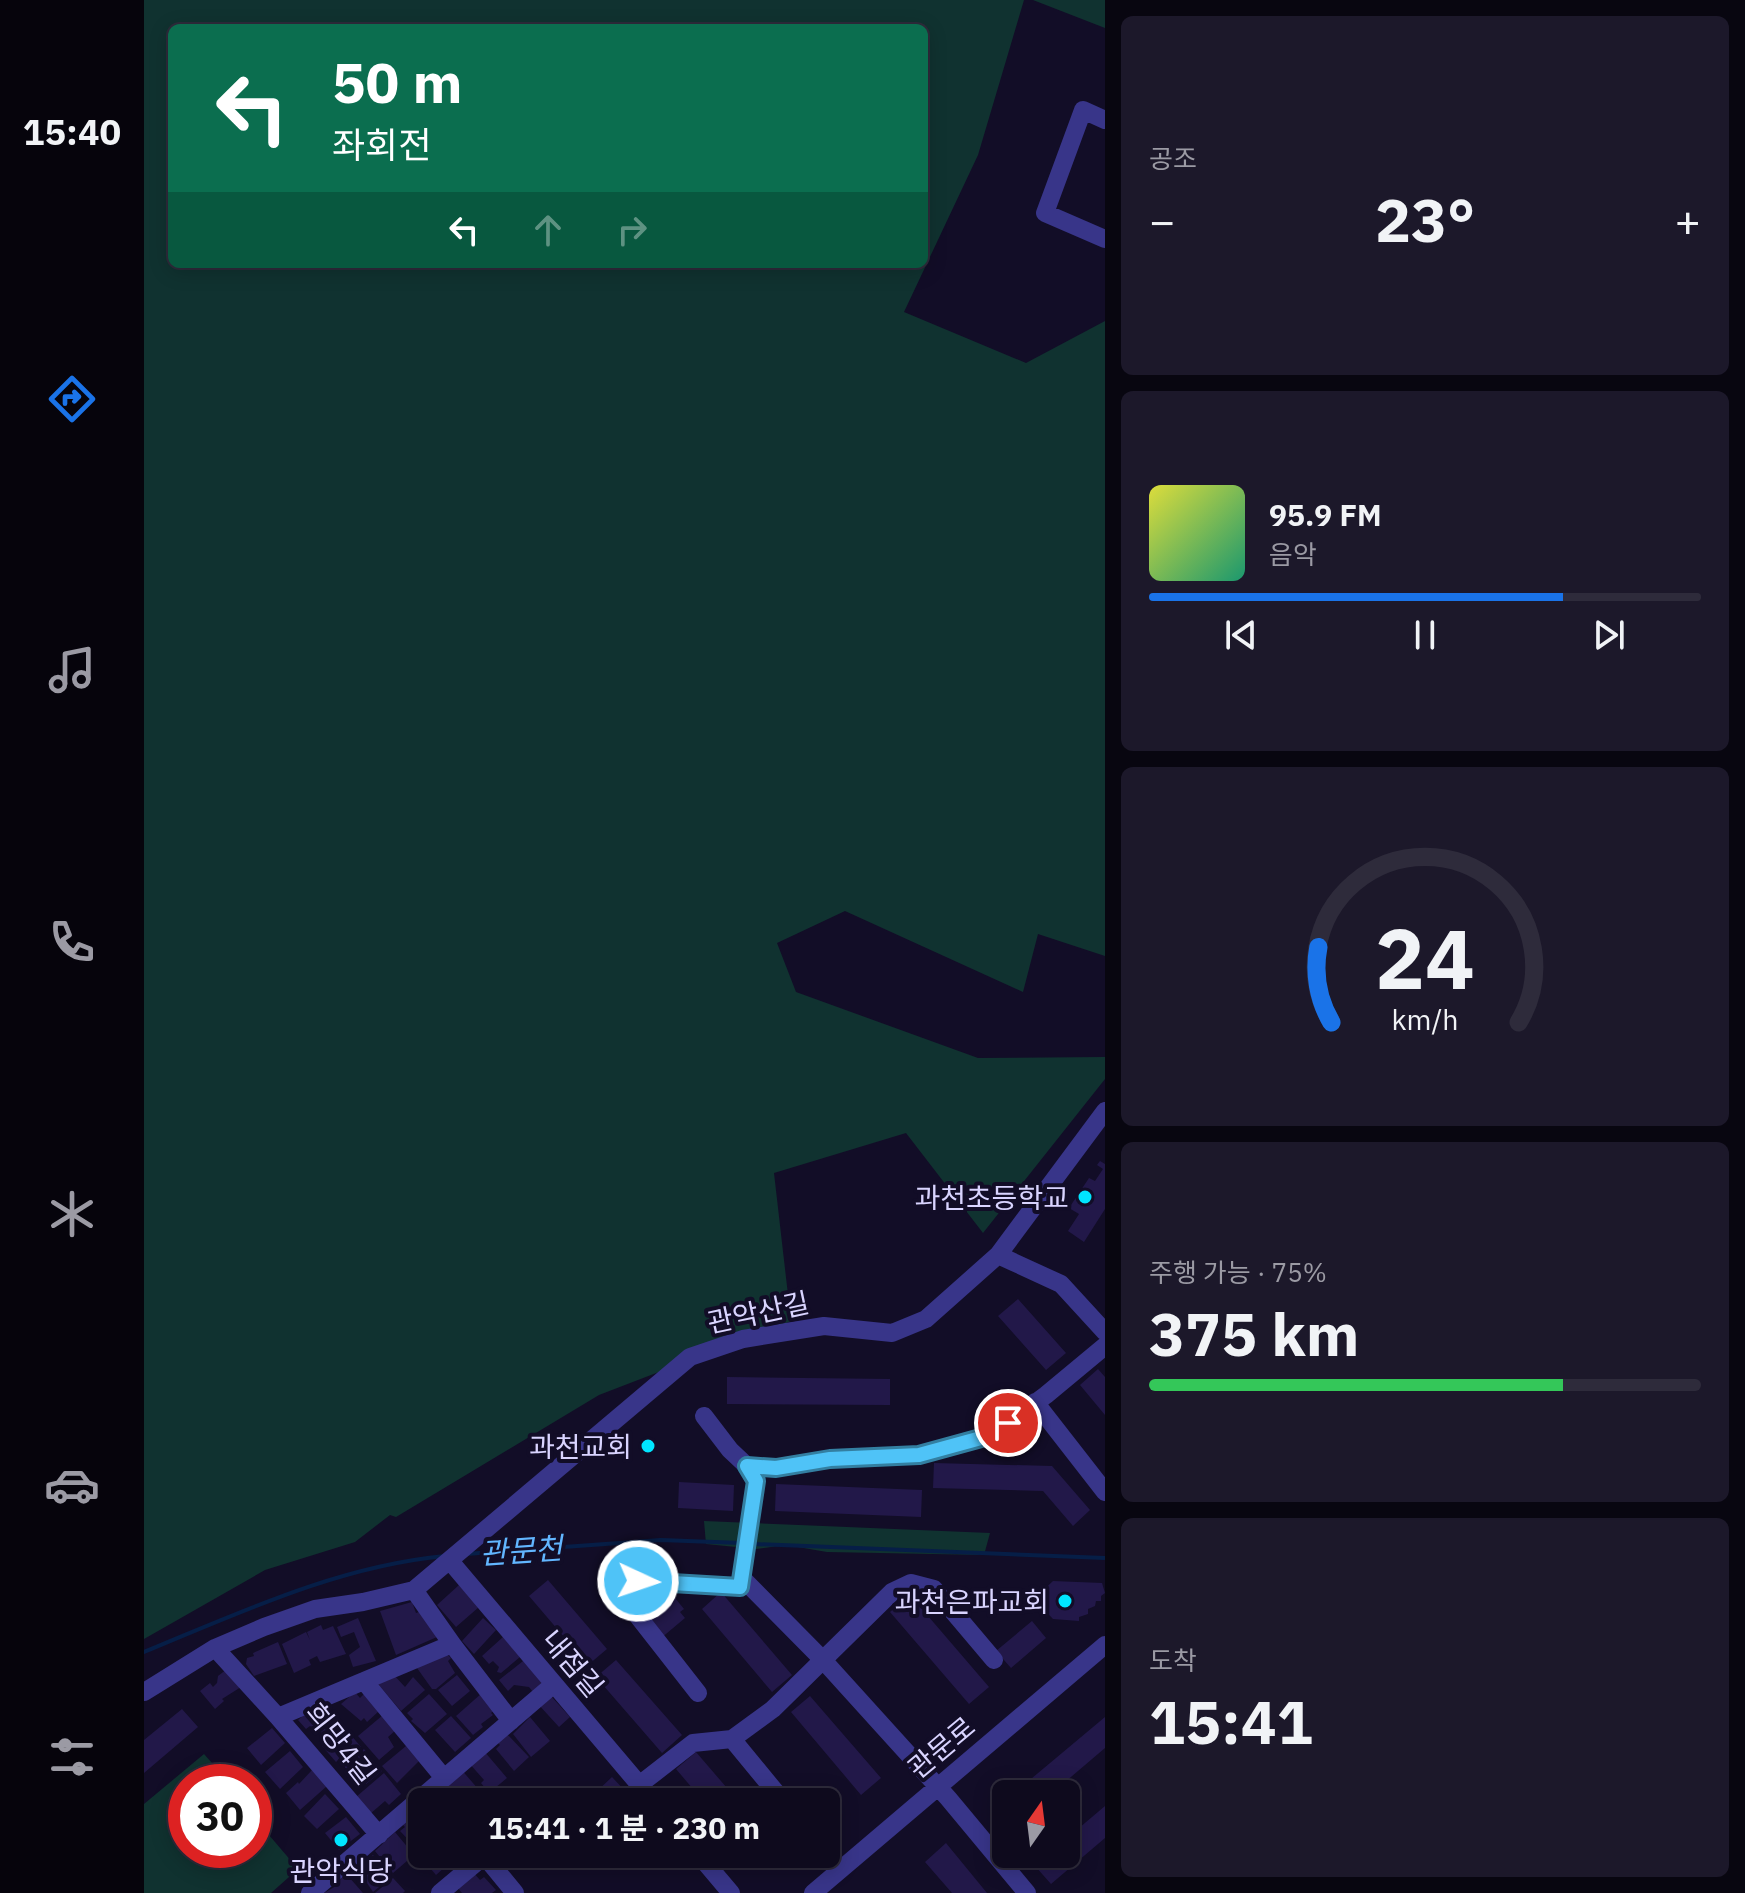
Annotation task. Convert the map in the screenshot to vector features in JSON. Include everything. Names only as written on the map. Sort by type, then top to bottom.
[{"type":"street","points":[[1105,120],[1083,110],[1045,213],[1105,239]]},
{"type":"street","name":"관악산길","points":[[451,1560],[690,1357],[743,1339],[824,1326],[892,1333],[926,1319],[998,1255],[1105,1111]]},
{"type":"street","points":[[998,1255],[1061,1284],[1105,1332]]},
{"type":"street","points":[[747,1466],[776,1468],[830,1459],[919,1455],[981,1438],[1008,1423],[1105,1346]]},
{"type":"street","points":[[1035,1402],[1105,1492]]},
{"type":"street","points":[[698,1693],[619,1592],[638,1581],[740,1587],[756,1481],[704,1416]]},
{"type":"street","points":[[144,1692],[215,1648],[315,1609],[414,1590],[451,1560]]},
{"type":"street","name":"내점길","points":[[451,1560],[642,1788]]},
{"type":"street","points":[[741,1577],[823,1660],[1027,1893]]},
{"type":"street","points":[[639,1785],[693,1743],[732,1739],[773,1709],[892,1592],[911,1583],[934,1589],[994,1660]]},
{"type":"street","points":[[414,1590],[511,1721]]},
{"type":"street","name":"희망4길","points":[[379,1835],[278,1717],[452,1644]]},
{"type":"street","name":"관문로","points":[[813,1893],[1105,1645]]},
{"type":"street","points":[[215,1648],[278,1717]]},
{"type":"street","name":"희망4길","points":[[364,1681],[444,1778]]},
{"type":"street","points":[[439,1788],[444,1778],[554,1684]]},
{"type":"street","points":[[732,1739],[772,1788]]},
{"type":"street","points":[[310,1893],[408,1815]]},
{"type":"street","points":[[440,1893],[469,1868]]},
{"type":"street","points":[[495,1868],[515,1893]]},
{"type":"street","points":[[710,1868],[731,1893]]},
{"type":"green space","points":[[144,0],[1024,0],[978,155],[928,261],[928,24],[168,24],[168,268],[925,268],[904,312],[1026,363],[1105,321],[1105,956],[1038,934],[1023,992],[845,911],[777,943],[796,992],[978,1058],[1105,1057],[1105,1079],[983,1233],[906,1133],[774,1173],[791,1321],[599,1395],[396,1517],[390,1515],[355,1542],[265,1570],[144,1639]]},
{"type":"green space","points":[[1033,0],[1105,0],[1105,28]]},
{"type":"green space","points":[[704,1521],[990,1533],[984,1555],[827,1552],[786,1545],[756,1549],[706,1544]]},
{"type":"green space","points":[[204,1754],[213,1764],[192,1764]]},
{"type":"green space","points":[[168,1784],[168,1868],[272,1868],[272,1839],[298,1869],[271,1893],[144,1893],[144,1804]]},
{"type":"building","points":[[1100,1161],[1105,1164],[1105,1209],[1084,1242],[1068,1231],[1079,1214],[1069,1208],[1089,1178],[1095,1181],[1103,1169],[1097,1165]]},
{"type":"building","points":[[1018,1299],[1066,1353],[1046,1370],[998,1316]]},
{"type":"building","points":[[1098,1369],[1105,1377],[1105,1415],[1080,1385]]},
{"type":"building","points":[[727,1377],[890,1379],[890,1405],[727,1404]]},
{"type":"building","points":[[934,1463],[1052,1466],[1090,1510],[1073,1526],[1043,1491],[933,1488]]},
{"type":"building","points":[[679,1482],[734,1485],[733,1511],[678,1508]]},
{"type":"building","points":[[776,1484],[922,1490],[921,1517],[775,1511]]},
{"type":"building","points":[[548,1580],[607,1649],[588,1665],[529,1596]]},
{"type":"building","name":"과천은파교회","points":[[1053,1581],[1102,1583],[1105,1593],[1101,1601],[1096,1601],[1095,1606],[1088,1609],[1088,1614],[1079,1617],[1079,1621],[1053,1619],[1034,1599]]},
{"type":"building","points":[[459,1585],[479,1607],[456,1627],[437,1605]]},
{"type":"building","points":[[648,1587],[660,1602],[671,1593],[684,1609],[680,1612],[685,1618],[660,1639],[634,1598]]},
{"type":"building","points":[[721,1592],[792,1675],[772,1692],[702,1609]]},
{"type":"building","points":[[910,1595],[989,1687],[969,1704],[890,1612]]},
{"type":"building","points":[[412,1602],[416,1613],[422,1611],[437,1637],[396,1655],[380,1611]]},
{"type":"building","points":[[358,1618],[376,1661],[353,1667],[349,1655],[360,1647],[354,1632],[341,1637],[337,1627]]},
{"type":"building","points":[[483,1618],[496,1630],[474,1654],[462,1641]]},
{"type":"building","points":[[1032,1621],[1046,1638],[1011,1668],[996,1651]]},
{"type":"building","points":[[321,1625],[323,1630],[333,1626],[346,1654],[320,1662],[317,1656],[309,1660],[311,1665],[294,1673],[282,1644],[306,1632],[310,1640],[307,1632]]},
{"type":"building","points":[[503,1637],[520,1657],[501,1673],[497,1672],[499,1667],[493,1661],[489,1664],[482,1656]]},
{"type":"building","points":[[278,1642],[287,1664],[254,1676],[246,1664],[247,1658]]},
{"type":"building","points":[[445,1652],[451,1658],[448,1661],[455,1673],[432,1689],[417,1668]]},
{"type":"building","points":[[616,1660],[682,1735],[662,1753],[596,1677]]},
{"type":"building","points":[[523,1661],[544,1683],[533,1692],[529,1687],[514,1685],[508,1691],[499,1680]]},
{"type":"building","points":[[227,1669],[241,1687],[222,1699],[224,1701],[215,1709],[200,1691],[210,1683],[213,1687],[218,1676]]},
{"type":"building","points":[[394,1675],[405,1687],[413,1677],[425,1690],[401,1711],[378,1684]]},
{"type":"building","points":[[457,1675],[470,1691],[452,1706],[438,1690]]},
{"type":"building","points":[[355,1692],[360,1698],[364,1694],[379,1711],[367,1722],[364,1718],[361,1721],[341,1704]]},
{"type":"building","points":[[482,1693],[496,1709],[473,1735],[456,1716]]},
{"type":"building","points":[[429,1694],[447,1714],[425,1733],[407,1713]]},
{"type":"building","points":[[549,1694],[570,1717],[559,1727],[538,1704]]},
{"type":"building","points":[[810,1696],[881,1778],[861,1795],[791,1712]]},
{"type":"building","points":[[321,1704],[340,1725],[327,1736],[310,1726],[306,1729],[298,1720]]},
{"type":"building","points":[[182,1709],[198,1727],[144,1773],[144,1740]]},
{"type":"building","points":[[383,1715],[396,1730],[388,1737],[394,1747],[379,1760],[358,1736]]},
{"type":"building","points":[[451,1716],[471,1738],[455,1752],[435,1730]]},
{"type":"building","points":[[530,1717],[550,1741],[531,1757],[513,1734]]},
{"type":"building","points":[[1105,1717],[1105,1748],[1067,1780],[1030,1780]]},
{"type":"building","points":[[344,1727],[361,1747],[346,1759],[341,1757],[336,1762],[322,1746]]},
{"type":"building","points":[[272,1728],[285,1743],[262,1764],[247,1748]]},
{"type":"building","points":[[506,1733],[529,1757],[514,1771],[496,1749],[500,1745],[497,1742]]},
{"type":"building","points":[[406,1746],[419,1761],[397,1783],[382,1766]]},
{"type":"building","points":[[364,1749],[382,1771],[366,1784],[357,1773],[353,1777],[344,1766]]},
{"type":"building","points":[[290,1751],[303,1767],[280,1789],[272,1780],[272,1766]]},
{"type":"building","points":[[484,1751],[507,1778],[495,1788],[485,1788],[481,1783],[484,1780],[469,1763]]},
{"type":"building","points":[[696,1752],[727,1788],[692,1788],[676,1769]]},
{"type":"building","points":[[460,1768],[477,1788],[443,1788],[441,1786]]},
{"type":"building","points":[[312,1770],[327,1786],[300,1810],[286,1793]]},
{"type":"building","points":[[384,1773],[401,1794],[389,1805],[385,1801],[370,1814],[356,1797]]},
{"type":"building","points":[[612,1777],[622,1788],[600,1788]]},
{"type":"building","points":[[325,1794],[339,1809],[317,1829],[304,1816]]},
{"type":"building","points":[[1105,1806],[1105,1838],[1080,1859],[1080,1827]]},
{"type":"building","points":[[346,1817],[360,1834],[339,1850],[325,1833]]},
{"type":"building","points":[[408,1819],[408,1840],[400,1831],[405,1827],[402,1824]]},
{"type":"building","points":[[395,1832],[408,1848],[408,1860],[393,1873],[375,1851]]},
{"type":"building","points":[[946,1843],[987,1893],[952,1893],[925,1862]]},
{"type":"building","points":[[373,1855],[391,1877],[373,1892],[357,1868]]},
{"type":"building","points":[[430,1868],[444,1868],[436,1875]]},
{"type":"building","points":[[1037,1868],[1070,1868],[1051,1884]]},
{"type":"building","points":[[473,1872],[480,1880],[484,1877],[496,1890],[492,1893],[462,1893],[457,1887]]},
{"type":"building","points":[[342,1873],[363,1893],[324,1893],[336,1886],[333,1881]]},
{"type":"building","points":[[393,1878],[405,1891],[403,1893],[375,1893]]},
{"type":"waterway","name":"관문천","points":[[466,1554],[661,1540],[741,1543]]},
{"type":"waterway","name":"관문천","points":[[753,1544],[1105,1558]]},
{"type":"waterway","name":"관문천","points":[[144,1652],[329,1580],[406,1561],[445,1556]]},
{"type":"place","name":"과천초등학교","points":[[1085,1197]]},
{"type":"place","name":"과천교회","points":[[648,1446]]},
{"type":"place","name":"과천은파교회","points":[[1065,1601]]},
{"type":"place","name":"관악식당","points":[[341,1840]]},
{"type":"route","points":[[638,1581],[740,1587],[756,1481],[747,1466],[776,1468],[830,1459],[919,1455],[981,1438],[1008,1423]]}]
